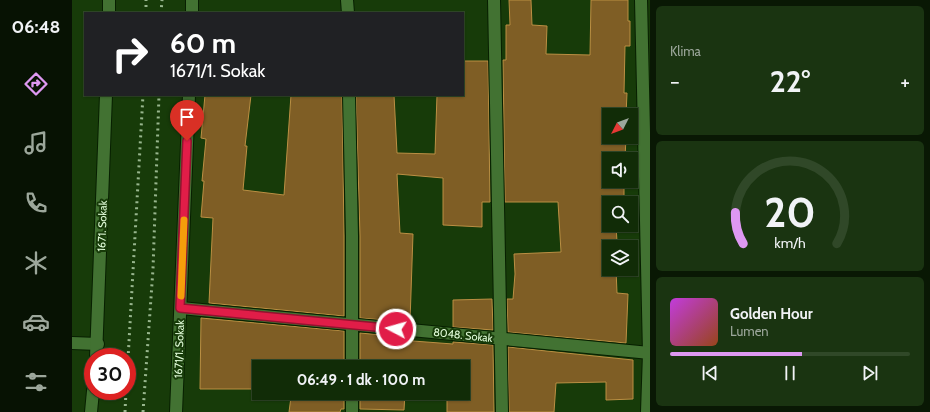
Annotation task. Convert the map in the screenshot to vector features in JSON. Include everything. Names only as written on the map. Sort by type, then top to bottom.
[{"type":"street","points":[[109,0],[109,12]]},
{"type":"street","points":[[192,0],[192,12]]},
{"type":"street","points":[[347,0],[348,12]]},
{"type":"street","points":[[494,0],[502,412]]},
{"type":"street","points":[[641,0],[650,353],[647,412]]},
{"type":"street","name":"1671. Sokak","points":[[97,348],[106,96]]},
{"type":"street","name":"1671/1. Sokak","points":[[176,412],[189,96]]},
{"type":"street","points":[[349,96],[352,236],[352,360]]},
{"type":"street","name":"8048. Sokak","points":[[180,308],[650,353]]},
{"type":"street","points":[[72,343],[98,344]]},
{"type":"street","points":[[91,412],[92,400]]},
{"type":"street","points":[[352,400],[352,412]]},
{"type":"building","points":[[509,0],[531,0],[532,25],[547,26],[546,54],[590,55],[591,0],[628,0],[630,46],[625,46],[624,93],[627,93],[626,108],[602,108],[602,144],[626,144],[625,152],[602,152],[602,188],[624,188],[624,196],[602,196],[602,232],[616,232],[617,240],[602,240],[602,276],[616,276],[617,293],[628,294],[626,343],[508,332],[507,299],[513,299],[515,274],[514,254],[561,252],[558,202],[505,202],[503,60],[506,60],[506,25],[510,25]]},
{"type":"building","points":[[464,61],[488,61],[490,202],[482,202],[482,227],[443,225],[443,178],[397,174],[400,233],[413,234],[410,322],[360,318],[360,236],[356,96],[394,96],[397,153],[435,154],[437,96],[464,96]]},
{"type":"building","points":[[205,96],[251,96],[245,146],[247,146],[243,190],[284,195],[291,96],[342,96],[344,316],[209,303],[213,218],[201,217],[204,181],[202,181],[206,139],[201,138]]},
{"type":"building","points":[[492,299],[493,330],[453,327],[453,300]]},
{"type":"building","points":[[201,318],[344,331],[344,360],[252,360],[252,389],[200,389]]},
{"type":"building","points":[[360,333],[413,338],[413,341],[493,345],[494,412],[447,412],[447,400],[470,400],[470,360],[360,360]]},
{"type":"building","points":[[508,347],[633,360],[633,399],[606,400],[606,382],[556,383],[554,412],[509,412]]},
{"type":"building","points":[[291,400],[344,400],[344,409],[341,409],[340,412],[289,412]]},
{"type":"building","points":[[360,400],[405,400],[404,410],[360,409]]},
{"type":"railway","points":[[146,0],[146,12]]},
{"type":"railway","points":[[161,12],[162,0]]},
{"type":"railway","points":[[129,348],[143,96]]},
{"type":"railway","points":[[143,412],[153,269],[159,96]]},
{"type":"railway","points":[[125,412],[126,400]]},
{"type":"slow traffic","points":[[181,296],[184,220]]},
{"type":"route","points":[[187,141],[180,308],[396,329]]}]
